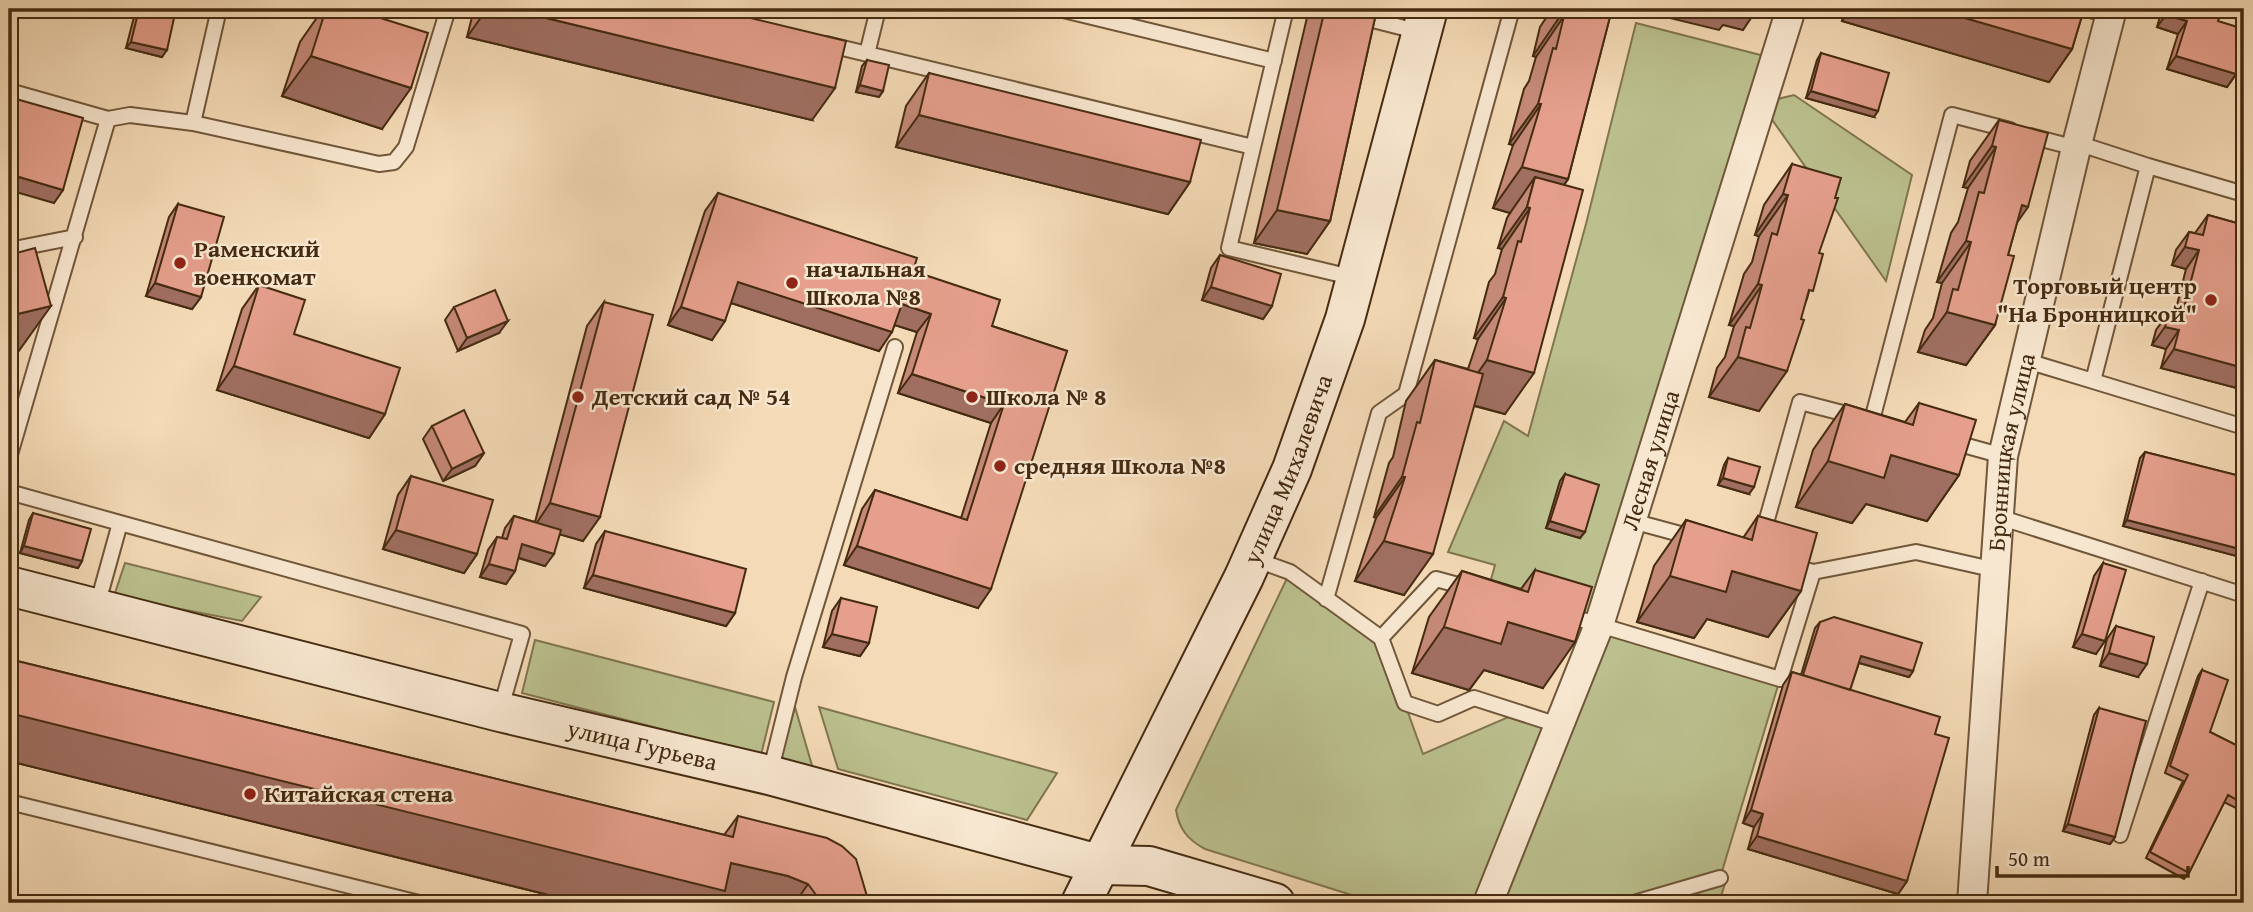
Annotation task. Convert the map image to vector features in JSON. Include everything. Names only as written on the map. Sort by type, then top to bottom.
[{"type":"main road","name":"улица Михалевича","points":[[1081,903],[1253,558],[1292,469],[1345,319],[1425,20]]},
{"type":"main road","name":"улица Гурьева","points":[[9,586],[500,712],[769,775],[1102,865],[1149,866],[1275,903]]},
{"type":"street","name":"Лесная улица","points":[[1488,903],[1599,625],[1791,9]]},
{"type":"street","name":"Бронницкая улица","points":[[1972,903],[2003,456],[2077,145],[2103,11]]},
{"type":"lane","points":[[193,122],[219,9]]},
{"type":"lane","points":[[9,91],[108,118],[130,115],[193,122],[379,164],[394,162],[406,147],[448,9]]},
{"type":"lane","points":[[867,54],[878,9]]},
{"type":"lane","points":[[1059,9],[1274,61]]},
{"type":"lane","points":[[1286,9],[1228,248],[1356,279]]},
{"type":"lane","points":[[1326,598],[1379,414],[1406,394],[1512,9]]},
{"type":"lane","points":[[1361,17],[1425,20]]},
{"type":"lane","points":[[811,41],[1253,147]]},
{"type":"lane","points":[[1756,556],[1800,402],[1878,422],[1952,115],[2077,145],[2244,194]]},
{"type":"lane","points":[[9,458],[108,118]]},
{"type":"lane","points":[[2093,381],[2148,166]]},
{"type":"lane","points":[[9,250],[75,237]]},
{"type":"lane","points":[[769,775],[794,677],[895,346]]},
{"type":"lane","points":[[2026,361],[2244,427]]},
{"type":"lane","points":[[1936,437],[2003,456]]},
{"type":"lane","points":[[9,492],[522,634],[500,712]]},
{"type":"lane","points":[[1999,517],[2244,595]]},
{"type":"lane","points":[[1632,521],[1707,542]]},
{"type":"lane","points":[[96,608],[120,523]]},
{"type":"lane","points":[[1779,562],[1813,572],[1916,552],[1996,570]]},
{"type":"lane","points":[[1253,558],[1290,572],[1381,638],[1405,703],[1438,714],[1474,698],[1558,725]]},
{"type":"lane","points":[[1550,611],[1780,679],[1813,572]]},
{"type":"lane","points":[[1381,638],[1436,579],[1487,593]]},
{"type":"lane","points":[[2120,835],[2202,581]]},
{"type":"lane","points":[[9,802],[419,903]]},
{"type":"lane","points":[[1634,903],[1720,878]]},
{"type":"green space","points":[[1636,23],[1776,59],[1761,103],[1794,95],[1912,175],[1886,281],[1761,104],[1600,624],[1780,679],[1720,878],[1726,880],[1719,903],[1377,903],[1205,849],[1185,833],[1176,810],[1290,572],[1381,638],[1423,754],[1520,712],[1558,725],[1599,625],[1487,594],[1495,565],[1448,552],[1504,421],[1528,436],[1586,224]]},
{"type":"green space","points":[[125,563],[261,597],[242,621],[114,596]]},
{"type":"green space","points":[[535,640],[774,702],[761,755],[522,693]]},
{"type":"green space","points":[[795,707],[813,769],[781,758]]},
{"type":"green space","points":[[819,707],[1057,773],[1027,820],[838,769]]},
{"type":"building","points":[[139,9],[176,9],[167,50],[131,42]]},
{"type":"building","points":[[326,9],[352,9],[428,33],[411,88],[311,56]]},
{"type":"building","points":[[509,9],[713,9],[846,41],[835,88]]},
{"type":"building","points":[[1325,9],[1377,9],[1330,221],[1277,210]]},
{"type":"building","points":[[1563,9],[1612,9],[1568,179],[1522,167],[1541,104],[1538,104],[1553,48],[1556,49],[1564,16],[1561,15]]},
{"type":"building","points":[[1934,9],[2084,9],[2072,49]]},
{"type":"building","points":[[2167,9],[2222,9],[2218,21],[2244,29],[2244,48],[2236,74],[2176,56],[2187,21],[2166,15]]},
{"type":"building","points":[[1821,53],[1889,73],[1878,111],[1811,91]]},
{"type":"building","points":[[867,60],[889,65],[883,91],[860,85]]},
{"type":"building","points":[[929,73],[1201,140],[1190,182],[919,115]]},
{"type":"building","points":[[9,97],[83,118],[63,190],[9,174]]},
{"type":"building","points":[[1999,120],[2048,133],[2028,207],[2022,205],[2008,255],[2014,256],[1995,325],[1947,312],[1953,289],[1958,290],[1971,242],[1966,241],[1979,192],[1984,193],[1996,147],[1992,146]]},
{"type":"building","points":[[1792,164],[1841,178],[1835,198],[1838,198],[1819,253],[1823,254],[1813,291],[1809,290],[1801,319],[1804,320],[1787,371],[1738,357],[1746,327],[1750,328],[1762,285],[1758,284],[1772,233],[1777,235],[1788,195],[1783,194]]},
{"type":"building","points":[[1535,177],[1583,190],[1534,373],[1487,360],[1506,298],[1503,297],[1518,241],[1521,242],[1530,208],[1527,207]]},
{"type":"building","points":[[718,193],[917,258],[913,271],[1000,300],[992,326],[1067,351],[991,589],[857,546],[875,490],[967,520],[1004,404],[912,374],[931,314],[902,304],[892,332],[738,282],[725,321],[681,307]]},
{"type":"building","name":"Раменский военкомат","points":[[178,204],[224,217],[201,297],[155,283]]},
{"type":"building","name":"Торговый центр \"На Бронницкой\"","points":[[2208,215],[2244,225],[2244,368],[2174,349],[2179,330],[2165,327],[2169,312],[2182,315],[2199,250],[2185,247],[2189,232],[2203,235]]},
{"type":"building","points":[[35,248],[51,306],[9,316],[9,255]]},
{"type":"building","points":[[1220,255],[1281,274],[1272,306],[1211,287]]},
{"type":"building","points":[[259,285],[305,300],[294,334],[400,368],[385,414],[234,366]]},
{"type":"building","points":[[495,290],[508,321],[467,338],[454,307]]},
{"type":"building","points":[[604,302],[653,315],[600,517],[550,503]]},
{"type":"building","points":[[1435,360],[1483,374],[1433,554],[1384,541],[1405,477],[1402,477],[1417,422],[1420,423]]},
{"type":"building","points":[[1919,403],[1976,420],[1959,475],[1891,455],[1884,478],[1828,461],[1845,404],[1913,425]]},
{"type":"building","points":[[464,410],[484,453],[452,469],[432,426]]},
{"type":"building","points":[[2145,452],[2244,477],[2244,550],[2127,520]]},
{"type":"building","points":[[1728,458],[1760,467],[1754,487],[1723,478]]},
{"type":"building","points":[[1565,474],[1599,485],[1585,532],[1550,521]]},
{"type":"building","points":[[411,476],[493,500],[477,554],[396,530]]},
{"type":"building","points":[[33,513],[91,529],[82,561],[24,546]]},
{"type":"building","points":[[514,516],[561,530],[554,554],[522,544],[515,571],[489,564],[497,537],[507,539]]},
{"type":"building","points":[[1758,516],[1817,533],[1801,591],[1732,571],[1726,592],[1670,576],[1686,520],[1752,540]]},
{"type":"building","points":[[605,531],[746,569],[735,613],[593,575]]},
{"type":"building","points":[[2103,563],[2126,570],[2105,641],[2082,634]]},
{"type":"building","points":[[1535,570],[1592,587],[1575,642],[1508,622],[1501,644],[1444,627],[1462,571],[1528,592]]},
{"type":"building","points":[[841,598],[877,607],[869,643],[832,634]]},
{"type":"building","points":[[1834,617],[1922,643],[1913,671],[1861,656],[1850,690],[1803,675],[1820,622]]},
{"type":"building","points":[[2116,626],[2154,637],[2147,664],[2109,653]]},
{"type":"building","points":[[9,659],[733,837],[738,816],[827,838],[842,846],[856,859],[869,903],[820,903],[808,884],[788,876],[731,863],[725,891],[9,713]]},
{"type":"building","points":[[2202,670],[2228,680],[2210,732],[2244,749],[2244,804],[2228,795],[2189,873],[2150,852],[2188,775],[2170,766]]},
{"type":"building","points":[[1792,672],[1940,717],[1935,734],[1949,738],[1907,881],[1757,836],[1763,814],[1751,810]]},
{"type":"building","points":[[2099,708],[2146,721],[2115,837],[2068,824]]},
{"type":"place","name":"Раменский военкомат","points":[[180,263]]},
{"type":"place","name":"начальная Школа №8","points":[[792,283]]},
{"type":"place","name":"Торговый центр \"На Бронницкой\"","points":[[2211,300]]},
{"type":"place","name":"Детский сад № 54","points":[[578,397]]},
{"type":"place","name":"Школа № 8","points":[[972,397]]},
{"type":"place","name":"средняя Школа №8","points":[[1000,466]]},
{"type":"place","name":"Китайская стена","points":[[250,794]]}]
